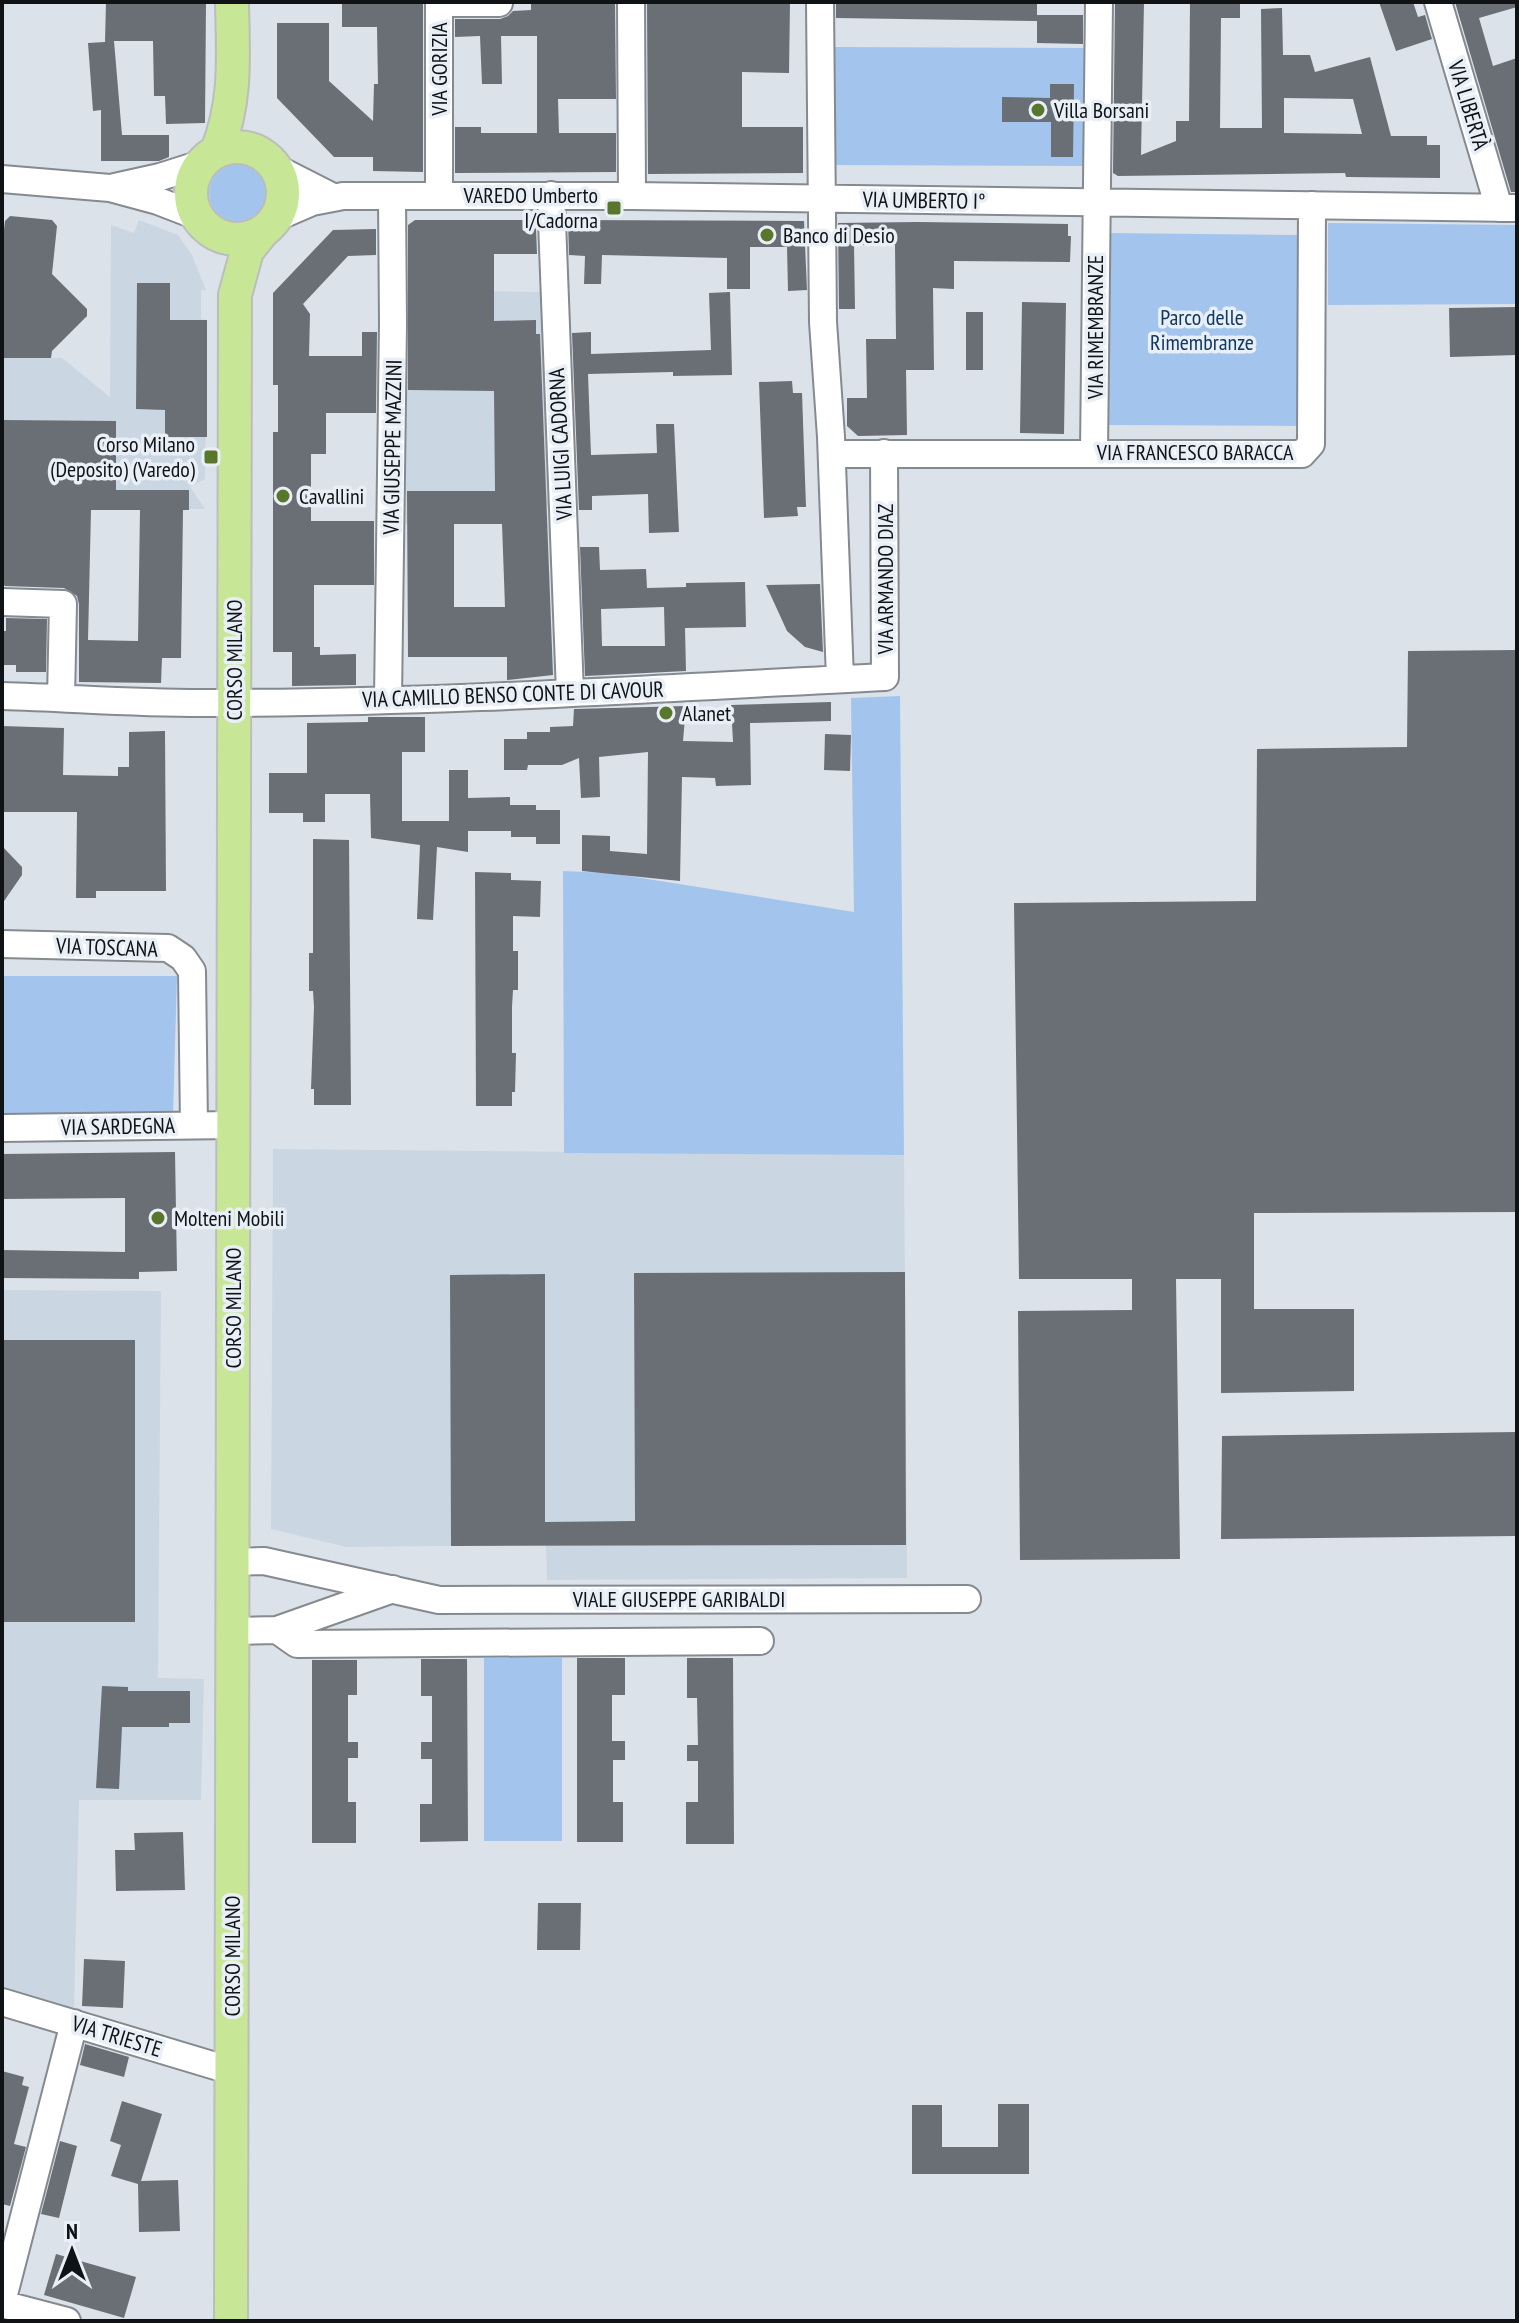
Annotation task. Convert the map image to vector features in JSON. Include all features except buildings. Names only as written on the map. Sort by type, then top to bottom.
[{"type":"main road","points":[[232,2],[233,97],[241,131],[247,142],[267,160],[283,193],[269,224],[251,237],[237,239],[206,224],[191,198],[191,186],[224,135],[233,97]]},
{"type":"main road","points":[[209,158],[236,147],[267,160]]},
{"type":"main road","name":"CORSO MILANO","points":[[206,224],[230,270],[235,295],[231,2321]]},
{"type":"main road","name":"CORSO MILANO","points":[[235,295],[247,251],[269,224]]},
{"type":"street","points":[[631,2],[632,196]]},
{"type":"street","name":"VIA ARMANDO DIAZ","points":[[820,2],[823,322],[832,454],[840,679],[885,677],[884,453]]},
{"type":"street","name":"VIA RIMEMBRANZE","points":[[1094,452],[1099,2]]},
{"type":"street","name":"VIA LIBERTÀ","points":[[1438,2],[1508,208]]},
{"type":"street","name":"VIA GORIZIA","points":[[439,196],[439,3],[499,3]]},
{"type":"street","points":[[110,188],[160,177],[209,158]]},
{"type":"street","points":[[267,160],[331,196]]},
{"type":"street","points":[[3,179],[110,188],[158,201],[206,224]]},
{"type":"street","name":"VIA UMBERTO I°","points":[[331,196],[551,195],[1508,208]]},
{"type":"street","name":"VIA LUIGI CADORNA","points":[[551,195],[570,693]]},
{"type":"street","points":[[269,224],[293,208],[331,196]]},
{"type":"street","name":"VIA GIUSEPPE MAZZINI","points":[[388,699],[392,196]]},
{"type":"street","name":"VIA FRANCESCO BARACCA","points":[[884,453],[1302,454],[1311,444],[1312,205]]},
{"type":"street","points":[[832,454],[884,453]]},
{"type":"street","points":[[2,602],[63,604],[61,698]]},
{"type":"street","name":"VIA CAMILLO BENSO CONTE DI CAVOUR","points":[[2,696],[234,703],[570,693],[840,679]]},
{"type":"street","name":"VIA TOSCANA","points":[[2,944],[168,948],[183,958],[192,971],[194,1125]]},
{"type":"street","name":"VIA SARDEGNA","points":[[2,1128],[234,1125]]},
{"type":"street","name":"VIALE GIUSEPPE GARIBALDI","points":[[233,1562],[264,1561],[439,1600],[967,1599]]},
{"type":"street","name":"VIALE GIUSEPPE GARIBALDI","points":[[233,1631],[277,1630],[393,1589]]},
{"type":"street","name":"VIALE GIUSEPPE GARIBALDI","points":[[277,1630],[297,1644],[760,1641]]},
{"type":"street","name":"VIA TRIESTE","points":[[2,2002],[232,2071]]},
{"type":"street","points":[[67,2321],[2,2303],[74,2023]]},
{"type":"shaded area","points":[[139,220],[178,235],[192,255],[206,290],[201,290],[201,319],[207,320],[205,479],[190,487],[205,509],[2,510],[2,358],[62,358],[110,397],[111,225],[134,233]]},
{"type":"shaded area","points":[[405,290],[541,292],[554,507],[502,508],[502,524],[405,524]]},
{"type":"shaded area","points":[[273,1149],[904,1155],[907,1578],[547,1580],[546,1545],[346,1547],[271,1529]]},
{"type":"shaded area","points":[[2,1290],[161,1291],[158,1678],[204,1679],[201,1800],[79,1800],[74,2009],[2,1990]]},
{"type":"green space","points":[[832,47],[1085,48],[1085,166],[831,165]]},
{"type":"green space","points":[[238,164],[258,173],[267,193],[258,213],[238,222],[218,213],[209,193],[218,173]]},
{"type":"green space","points":[[1328,223],[1517,225],[1517,304],[1328,305]]},
{"type":"green space","name":"Parco delle Rimembranze","points":[[1106,233],[1298,235],[1297,426],[1106,425]]},
{"type":"green space","points":[[900,696],[904,1155],[564,1153],[563,871],[610,873],[854,912],[851,698]]},
{"type":"green space","points":[[2,976],[177,976],[173,1116],[2,1118]]},
{"type":"green space","points":[[484,1658],[562,1658],[562,1841],[484,1841]]},
{"type":"place","name":"Villa Borsani","points":[[1038,110]]},
{"type":"place","name":"VAREDO Umberto I/Cadorna","points":[[614,208]]},
{"type":"place","name":"Banco di Desio","points":[[767,235]]},
{"type":"place","name":"Corso Milano (Deposito) (Varedo)","points":[[211,457]]},
{"type":"place","name":"Cavallini","points":[[283,496]]},
{"type":"place","name":"Alanet","points":[[666,713]]},
{"type":"place","name":"Molteni Mobili","points":[[158,1218]]}]
